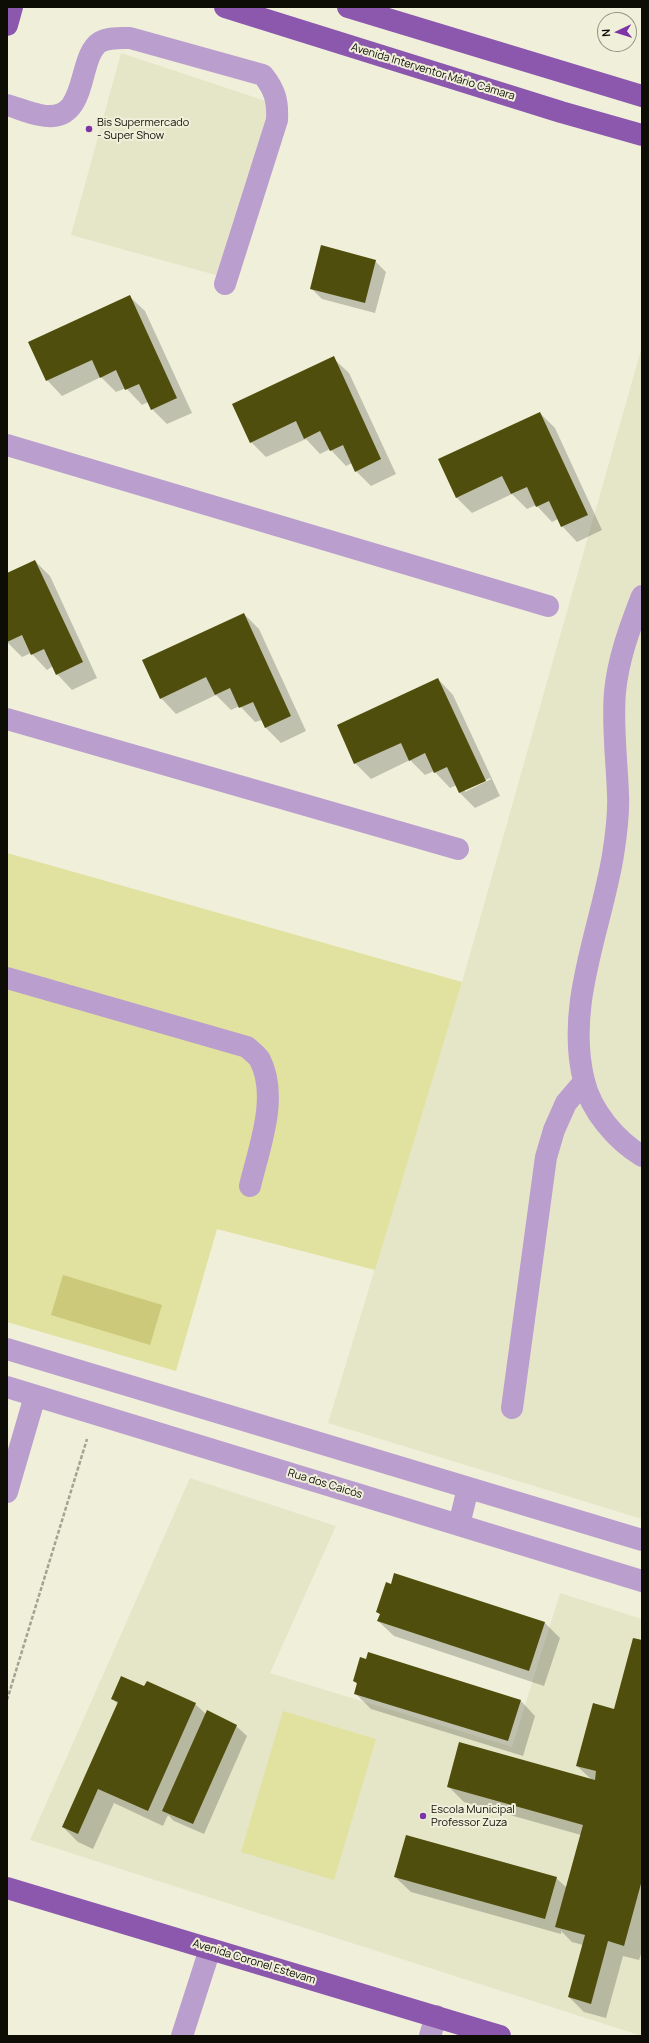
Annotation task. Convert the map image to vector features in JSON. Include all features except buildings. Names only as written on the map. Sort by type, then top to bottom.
[{"type":"main road","points":[[7,24],[12,7]]},
{"type":"main road","name":"Avenida Interventor Mário Câmara","points":[[225,7],[561,112],[642,135]]},
{"type":"main road","points":[[348,7],[642,96]]},
{"type":"main road","name":"Avenida Coronel Estevam","points":[[7,1888],[210,1949],[433,2026],[500,2036]]},
{"type":"street","points":[[7,105],[40,116],[55,115],[67,111],[76,98],[92,54],[99,43],[114,38],[130,38],[263,75],[272,87],[278,103],[277,120],[225,284]]},
{"type":"street","points":[[7,445],[548,606]]},
{"type":"street","points":[[642,596],[624,647],[615,692],[614,733],[618,796],[613,855],[582,994],[578,1037],[584,1082],[600,1117],[627,1146],[642,1156]]},
{"type":"street","points":[[7,719],[458,848]]},
{"type":"street","points":[[7,978],[247,1047],[260,1059],[268,1079],[270,1100],[250,1186]]},
{"type":"street","points":[[512,1408],[546,1157],[554,1130],[566,1103],[584,1082]]},
{"type":"street","points":[[7,1349],[642,1540]]},
{"type":"street","name":"Rua dos Caicós","points":[[7,1388],[642,1581]]},
{"type":"street","points":[[7,1492],[35,1396]]},
{"type":"street","points":[[459,1525],[468,1488]]},
{"type":"street","points":[[182,2036],[210,1949]]},
{"type":"path","points":[[7,1700],[94,1414]]},
{"type":"shaded area","points":[[121,53],[272,103],[219,276],[71,235]]},
{"type":"shaded area","points":[[642,346],[642,1519],[328,1423],[462,982]]},
{"type":"shaded area","points":[[63,1275],[162,1305],[150,1345],[51,1315]]},
{"type":"shaded area","name":"Escola Municipal Professor Zuza","points":[[190,1478],[336,1526],[270,1673],[512,1747],[560,1593],[642,1619],[642,2036],[30,1840]]},
{"type":"green space","points":[[7,853],[462,982],[375,1270],[217,1229],[176,1371],[7,1322]]},
{"type":"green space","points":[[283,1711],[376,1739],[334,1880],[241,1852]]},
{"type":"place","name":"Bis Supermercado - Super Show","points":[[89,129]]},
{"type":"place","name":"Escola Municipal Professor Zuza","points":[[423,1816]]}]
